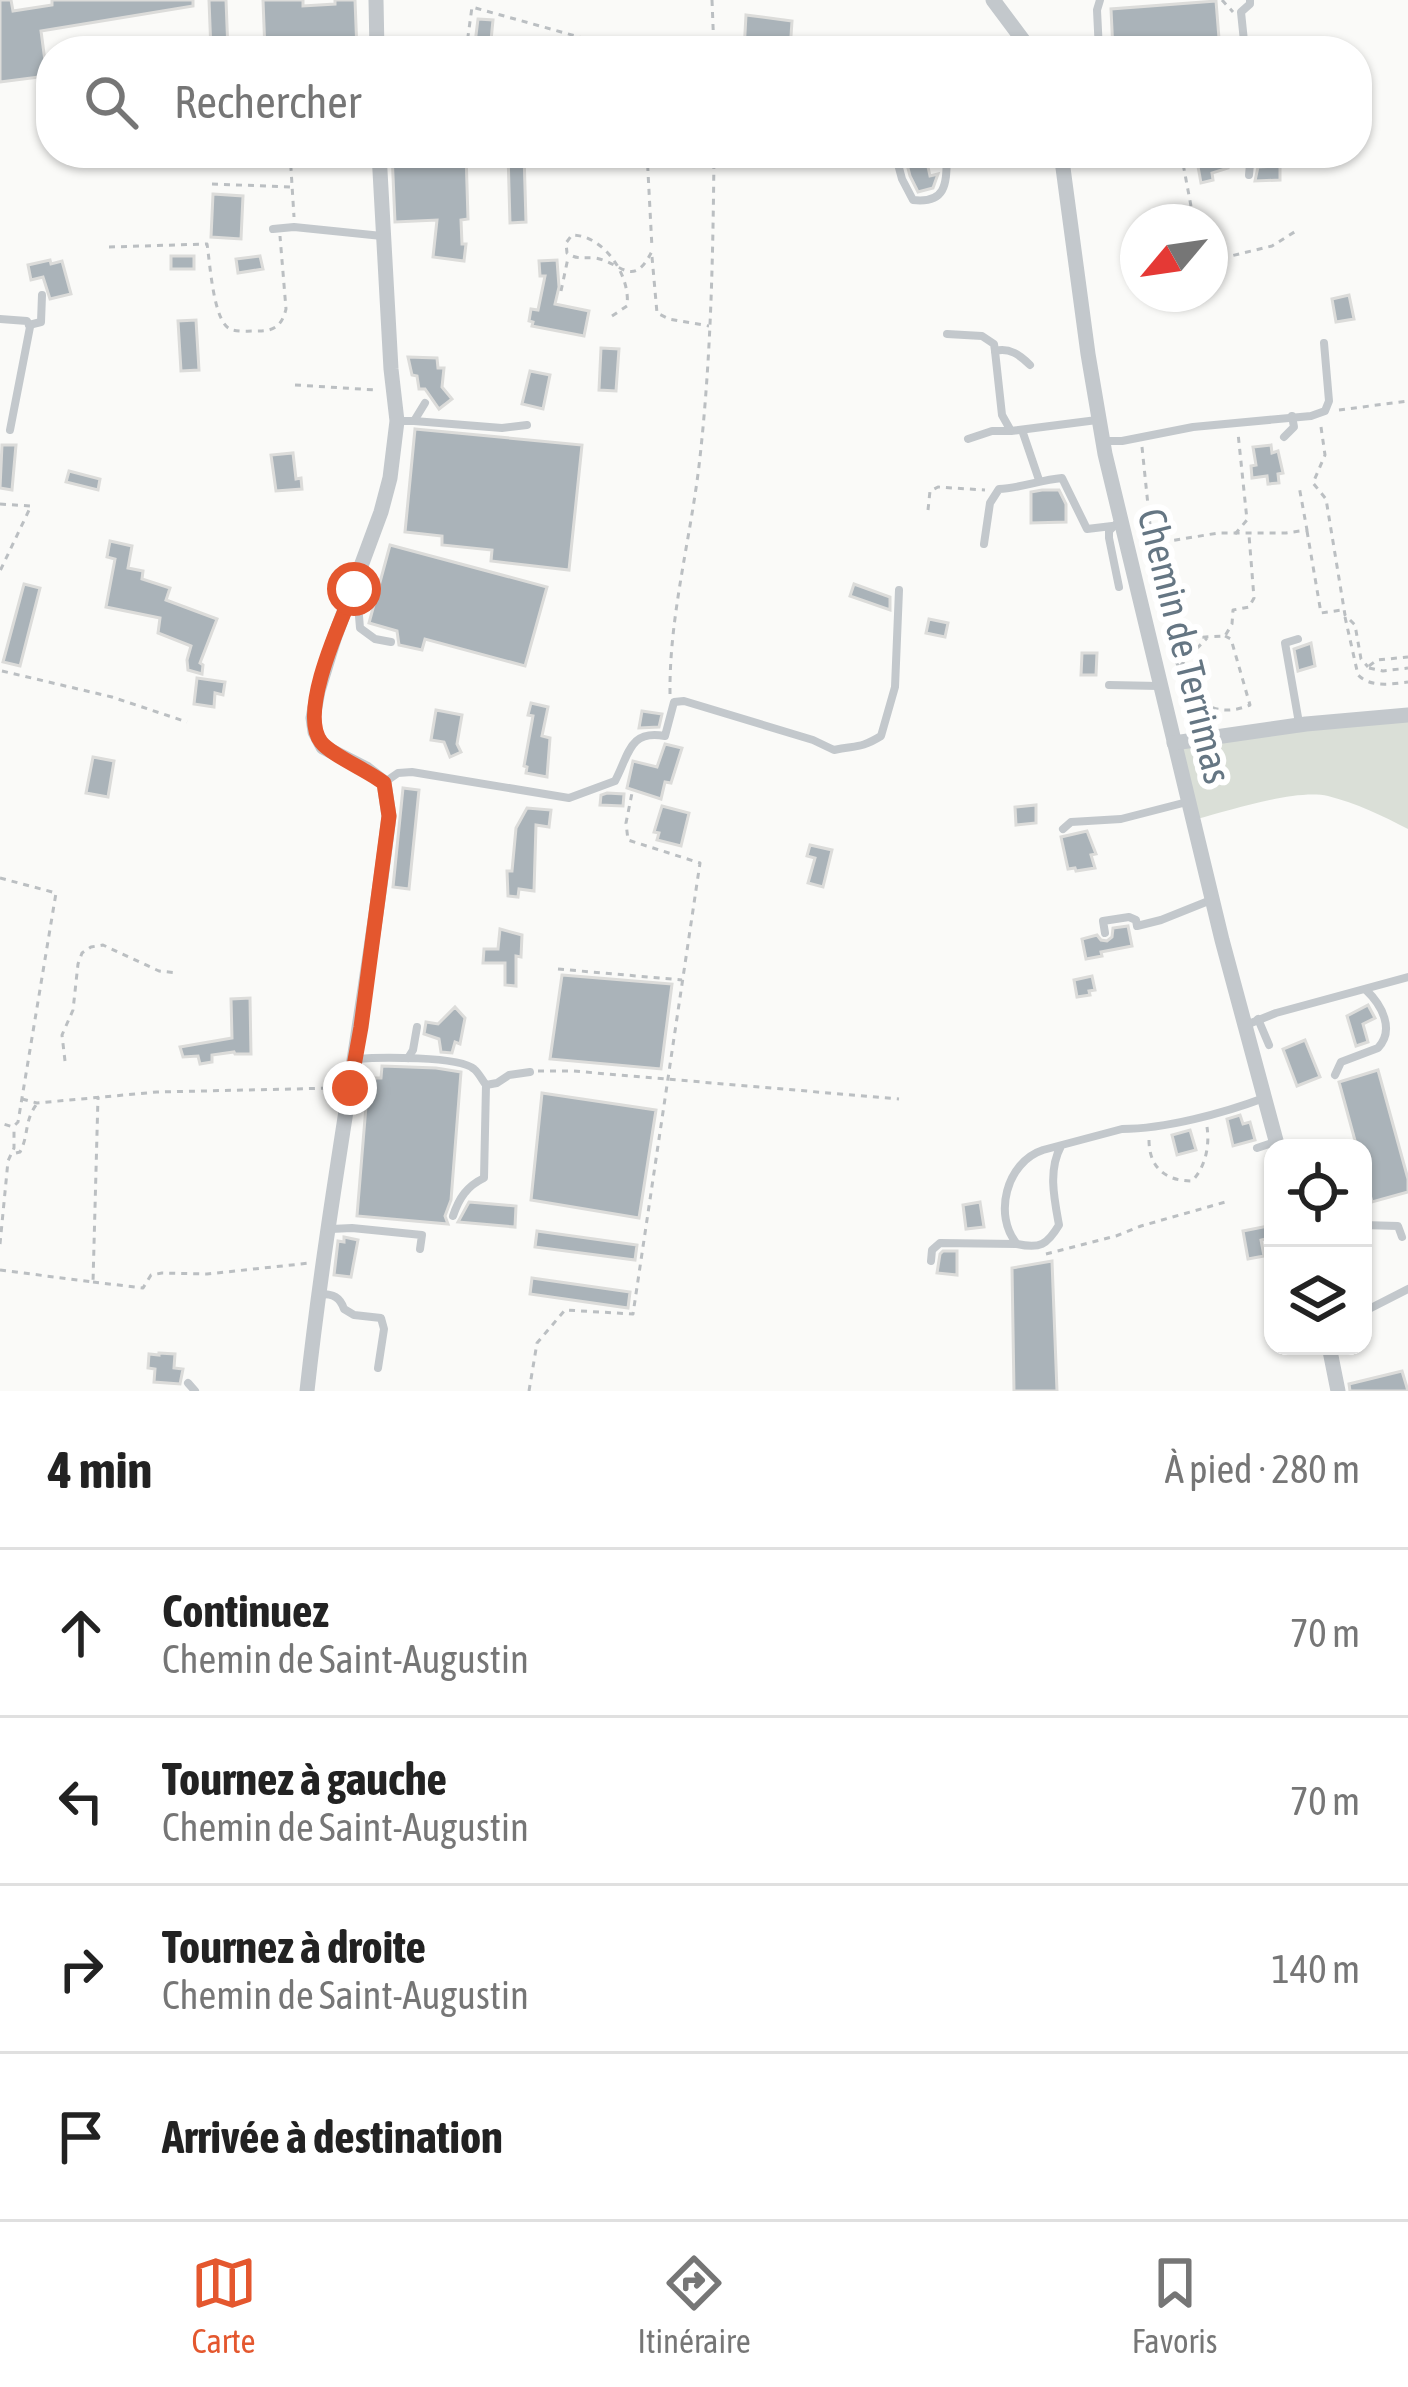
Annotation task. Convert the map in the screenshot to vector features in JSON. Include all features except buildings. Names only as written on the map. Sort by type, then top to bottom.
[{"type":"street","points":[[376,0],[377,36]]},
{"type":"street","points":[[993,0],[1020,36]]},
{"type":"street","points":[[307,1391],[389,816],[384,783],[323,746],[313,718],[406,421],[391,369],[380,168]]},
{"type":"street","name":"Chemin de Terrimas","points":[[1063,168],[1117,525],[1212,900],[1251,1022],[1276,1139]]},
{"type":"street","points":[[1174,743],[1408,715]]},
{"type":"street","points":[[1331,1355],[1338,1391]]},
{"type":"lane","points":[[1098,36],[1100,0]]},
{"type":"lane","points":[[1243,36],[1240,12],[1250,0]]},
{"type":"lane","points":[[900,168],[908,194],[924,201],[945,188],[946,168]]},
{"type":"lane","points":[[1249,175],[1250,168]]},
{"type":"lane","points":[[276,229],[294,226],[384,236]]},
{"type":"lane","points":[[29,325],[40,322],[42,295]]},
{"type":"lane","points":[[0,319],[29,325]]},
{"type":"lane","points":[[10,430],[29,325]]},
{"type":"lane","points":[[946,334],[982,336],[994,344],[1002,415],[1017,430],[1039,480]]},
{"type":"lane","points":[[1102,441],[1321,412],[1329,401],[1324,343]]},
{"type":"lane","points":[[995,351],[1022,356],[1030,365]]},
{"type":"lane","points":[[406,421],[425,403]]},
{"type":"lane","points":[[1284,437],[1294,428],[1292,416]]},
{"type":"lane","points":[[968,439],[992,431],[1099,420]]},
{"type":"lane","points":[[406,421],[502,428],[527,425]]},
{"type":"lane","points":[[984,544],[990,502],[999,489],[1039,480],[1062,478],[1087,529],[1117,525]]},
{"type":"lane","points":[[1117,525],[1109,531],[1109,538],[1119,586]]},
{"type":"lane","points":[[384,783],[398,773],[412,772],[569,798],[615,781],[636,740],[646,734],[665,736],[674,702],[684,700],[834,750],[864,747],[881,736],[895,687],[899,590]]},
{"type":"lane","points":[[350,599],[358,604],[359,628],[391,642]]},
{"type":"lane","points":[[1298,640],[1285,643],[1299,725]]},
{"type":"lane","points":[[1109,685],[1160,686]]},
{"type":"lane","points":[[1063,829],[1071,821],[1121,819],[1189,802]]},
{"type":"lane","points":[[1105,933],[1103,921],[1129,916],[1137,926],[1212,900]]},
{"type":"lane","points":[[1269,1046],[1251,1022],[1408,977]]},
{"type":"lane","points":[[1335,1076],[1340,1062],[1378,1048],[1388,1034],[1383,1012],[1365,988]]},
{"type":"lane","points":[[408,1058],[417,1027]]},
{"type":"lane","points":[[355,1060],[393,1056],[460,1062],[474,1069],[486,1085],[484,1178],[458,1200],[453,1216]]},
{"type":"lane","points":[[486,1085],[530,1072]]},
{"type":"lane","points":[[1017,1244],[1007,1229],[1004,1194],[1030,1154],[1266,1098]]},
{"type":"lane","points":[[931,1261],[932,1250],[940,1243],[1033,1248],[1049,1241],[1060,1225],[1053,1161],[1061,1146]]},
{"type":"lane","points":[[1257,1148],[1264,1147]]},
{"type":"lane","points":[[1372,1225],[1398,1226],[1402,1237]]},
{"type":"lane","points":[[329,1229],[422,1235],[420,1249]]},
{"type":"lane","points":[[1372,1307],[1408,1289]]},
{"type":"lane","points":[[320,1294],[331,1294],[354,1315],[381,1318],[378,1368]]},
{"type":"path","points":[[712,0],[713,36]]},
{"type":"path","points":[[468,36],[472,7],[575,36]]},
{"type":"path","points":[[291,168],[294,226]]},
{"type":"path","points":[[648,168],[657,314],[711,326]]},
{"type":"path","points":[[674,702],[670,694],[673,642],[699,465],[711,326],[714,168]]},
{"type":"path","points":[[1184,168],[1191,204]]},
{"type":"path","points":[[212,184],[292,187]]},
{"type":"path","points":[[109,247],[207,244],[216,303],[225,326],[265,331],[283,321],[286,309],[276,229]]},
{"type":"path","points":[[1228,257],[1272,246],[1296,231]]},
{"type":"path","points":[[561,291],[569,255],[566,243],[572,235],[588,237],[620,271],[628,293],[627,306],[612,316]]},
{"type":"path","points":[[569,255],[599,259],[629,273],[646,264],[652,251]]},
{"type":"path","points":[[296,385],[380,390],[382,383]]},
{"type":"path","points":[[1408,401],[1321,412],[1325,455],[1312,483],[1326,499],[1358,675],[1384,684],[1408,682]]},
{"type":"path","points":[[1233,427],[1239,438],[1247,520],[1235,534]]},
{"type":"path","points":[[1142,444],[1150,554],[1166,639],[1190,693],[1205,705],[1223,710],[1250,705],[1231,639],[1166,639]]},
{"type":"path","points":[[1299,486],[1321,613],[1345,613]]},
{"type":"path","points":[[928,510],[930,491],[938,487],[999,489]]},
{"type":"path","points":[[0,504],[32,506],[0,571]]},
{"type":"path","points":[[1152,544],[1217,533],[1307,530]]},
{"type":"path","points":[[1225,636],[1233,610],[1250,607],[1254,598],[1249,535]]},
{"type":"path","points":[[1345,613],[1355,625],[1360,659],[1368,667],[1383,671],[1408,668]]},
{"type":"path","points":[[1179,668],[1208,637]]},
{"type":"path","points":[[1368,667],[1377,661],[1408,657]]},
{"type":"path","points":[[2,671],[112,697],[187,722]]},
{"type":"path","points":[[529,1391],[537,1343],[565,1310],[633,1314],[700,863],[628,840],[632,793]]},
{"type":"path","points":[[0,878],[56,893],[8,1161],[0,1244]]},
{"type":"path","points":[[65,1061],[62,1036],[73,1010],[82,953],[103,945],[159,971],[178,974]]},
{"type":"path","points":[[558,969],[683,980]]},
{"type":"path","points":[[530,1072],[574,1071],[899,1099]]},
{"type":"path","points":[[22,1099],[38,1103],[157,1092],[350,1088]]},
{"type":"path","points":[[93,1282],[98,1097]]},
{"type":"path","points":[[12,1153],[20,1152],[26,1141],[28,1116],[38,1103]]},
{"type":"path","points":[[1148,1127],[1153,1163],[1164,1175],[1192,1181],[1202,1171],[1208,1144],[1203,1116]]},
{"type":"path","points":[[0,1123],[14,1127]]},
{"type":"path","points":[[1033,1248],[1047,1255],[1229,1201]]},
{"type":"path","points":[[0,1270],[143,1288],[151,1275],[162,1273],[207,1274],[309,1264]]},
{"type":"shaded area","points":[[1408,719],[1408,829],[1349,802],[1314,795],[1263,801],[1197,819],[1179,745]]},
{"type":"route","points":[[350,1088],[389,816],[384,783],[323,746],[313,718],[334,639],[354,589]]}]
